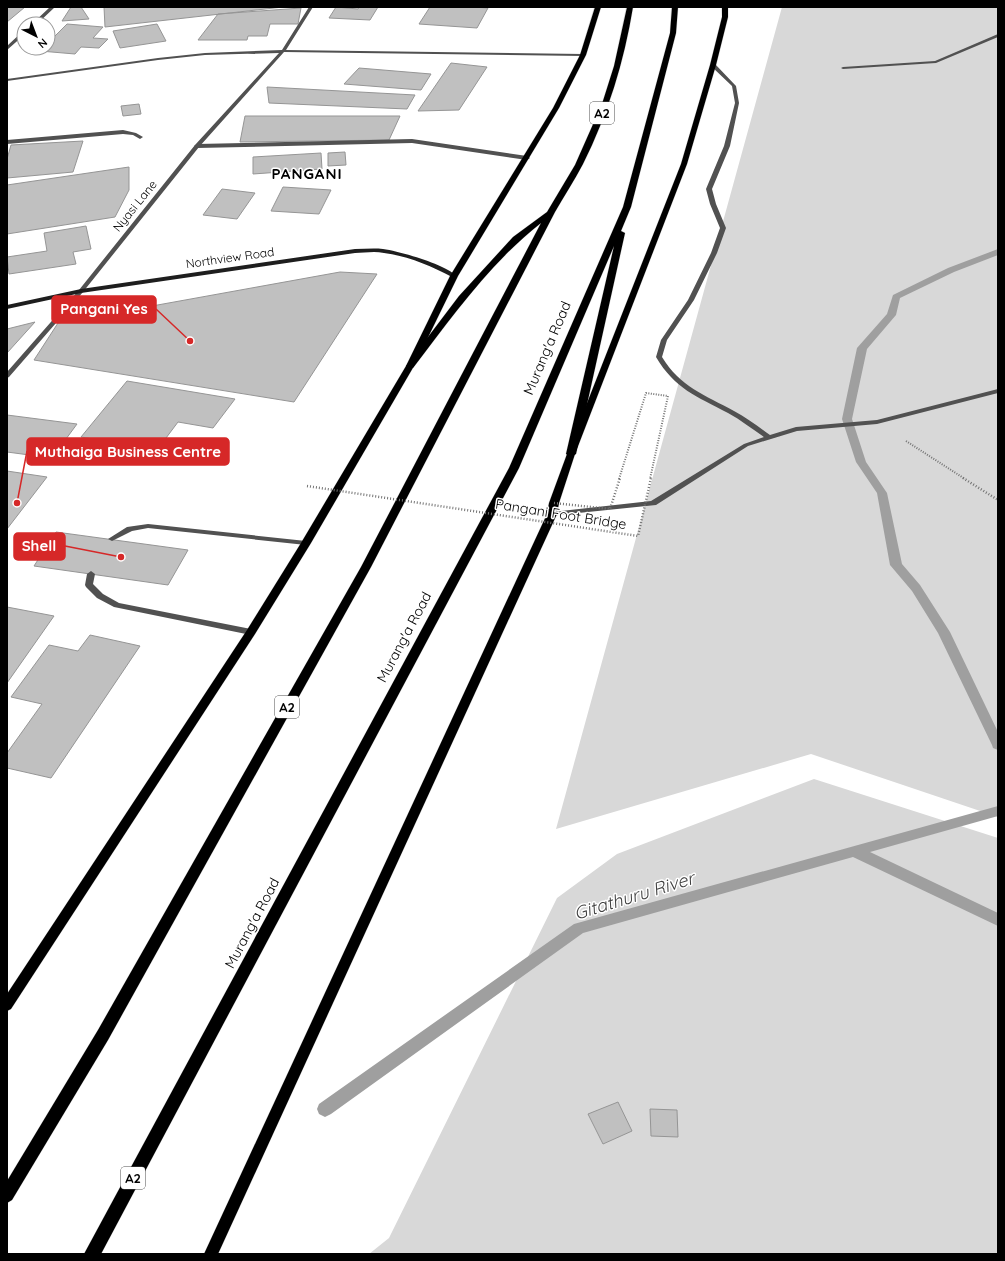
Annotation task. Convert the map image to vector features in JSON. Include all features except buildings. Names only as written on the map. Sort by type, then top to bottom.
[{"type":"highway","name":"A2","points":[[7,1195],[103,1035],[366,567],[551,212],[582,158],[608,98],[625,42],[630,7]]},
{"type":"highway","name":"Murang'a Road","points":[[92,1254],[514,468],[627,207],[673,33],[675,7]]},
{"type":"highway","points":[[571,454],[627,207]]},
{"type":"highway","points":[[410,366],[462,298],[516,239],[551,212]]},
{"type":"main road","points":[[7,1005],[251,632],[306,543],[410,366],[454,276],[556,108],[583,55],[598,7]]},
{"type":"main road","points":[[211,1254],[553,508],[571,454],[684,164],[713,65],[725,17],[726,7]]},
{"type":"main road","name":"Northview Road","points":[[7,307],[81,291],[356,251],[383,251],[404,256],[436,266],[454,276]]},
{"type":"street","points":[[43,16],[53,7]]},
{"type":"street","name":"Nyasi Lane","points":[[7,376],[81,291],[198,146],[283,50],[311,7]]},
{"type":"street","points":[[844,68],[936,62],[998,35]]},
{"type":"street","points":[[7,49],[16,41]]},
{"type":"street","points":[[7,80],[158,59],[205,54],[283,50],[583,55]]},
{"type":"street","points":[[713,65],[734,86],[738,103],[727,146],[709,190],[723,228],[714,253],[691,300],[664,340],[659,357],[666,370],[691,393],[732,413],[770,438]]},
{"type":"street","points":[[7,142],[123,132],[140,137]]},
{"type":"street","points":[[198,146],[412,141],[527,158]]},
{"type":"street","points":[[553,508],[652,503],[746,445],[796,429],[877,422],[998,391]]},
{"type":"street","points":[[112,539],[130,529],[148,526],[306,543]]},
{"type":"street","points":[[91,574],[88,585],[100,596],[118,605],[251,632]]},
{"type":"path","name":"Pangani Foot Bridge","points":[[307,486],[638,536],[668,396],[646,393],[610,509],[553,508]]},
{"type":"path","points":[[877,422],[998,500]]},
{"type":"shaded area","points":[[782,7],[998,7],[998,817],[811,754],[556,829]]},
{"type":"shaded area","points":[[814,779],[998,838],[998,1254],[369,1254],[389,1238],[557,898],[617,854]]},
{"type":"waterway","name":"Gitathuru River","points":[[998,252],[951,270],[896,297],[891,315],[862,348],[847,419],[861,462],[882,493],[896,565],[916,588],[944,632],[998,745]]},
{"type":"waterway","name":"Gitathuru River","points":[[854,851],[998,811]]},
{"type":"waterway","name":"Gitathuru River","points":[[325,1109],[579,928],[854,851]]},
{"type":"waterway","points":[[854,851],[998,920]]},
{"type":"place","name":"Pangani Yes","points":[[190,341]]},
{"type":"place","name":"Muthaiga Business Centre","points":[[17,503]]},
{"type":"place","name":"Shell","points":[[121,557]]},
{"type":"district","name":"PANGANI","points":[[307,174]]}]
